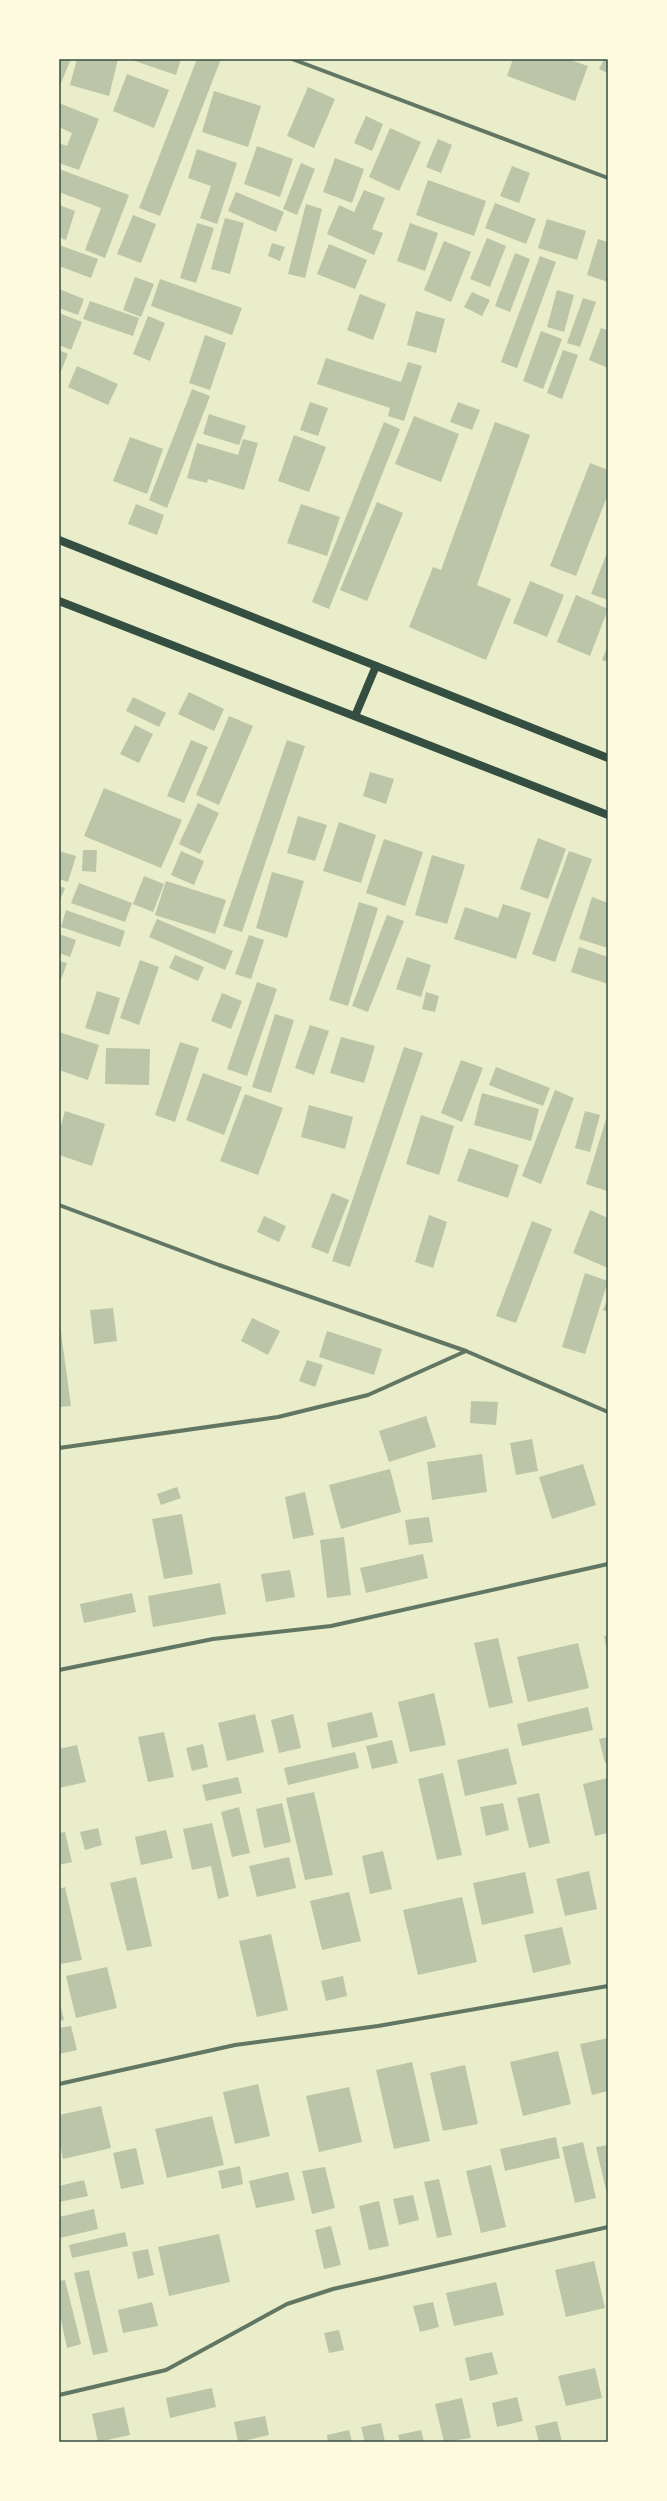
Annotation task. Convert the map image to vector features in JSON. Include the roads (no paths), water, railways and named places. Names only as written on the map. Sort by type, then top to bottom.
[{"type":"main road","points":[[59,540],[608,758]]},
{"type":"main road","points":[[59,601],[608,815]]},
{"type":"main road","points":[[355,716],[376,666]]},
{"type":"street","points":[[292,59],[608,178]]},
{"type":"street","points":[[59,1205],[219,1266],[466,1351],[608,1412]]},
{"type":"street","points":[[59,1448],[285,1415],[368,1395],[466,1351]]},
{"type":"street","points":[[59,1670],[214,1639],[331,1626],[608,1564]]},
{"type":"street","points":[[59,2084],[235,2046],[378,2026],[608,1986]]},
{"type":"street","points":[[59,2395],[166,2370],[287,2304],[334,2289],[608,2227]]}]
